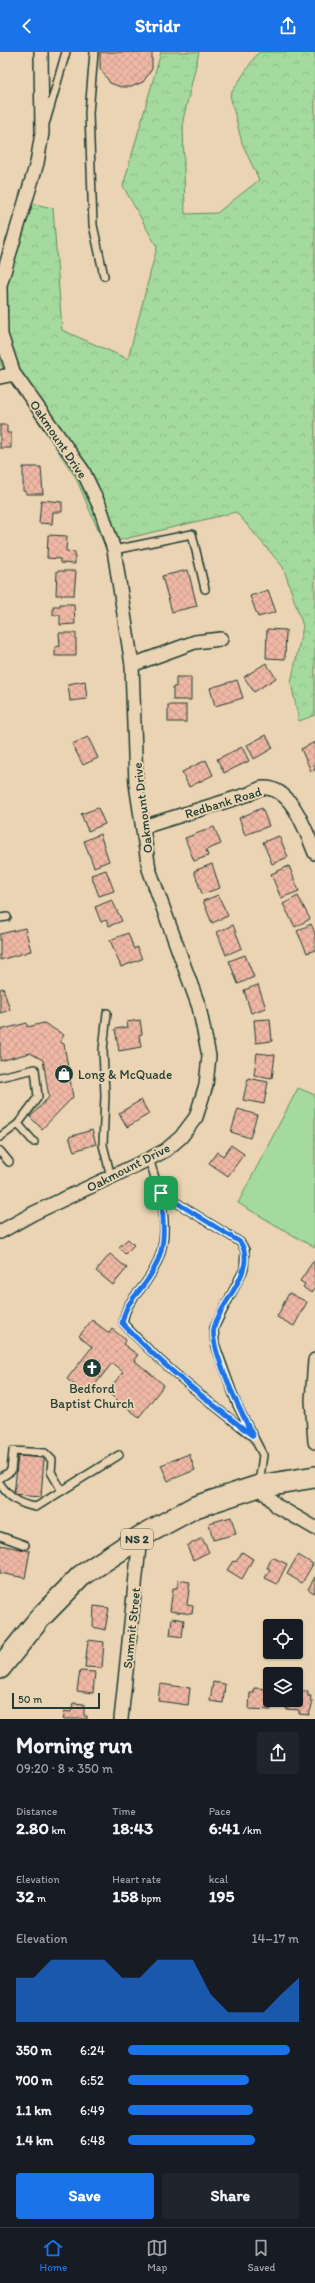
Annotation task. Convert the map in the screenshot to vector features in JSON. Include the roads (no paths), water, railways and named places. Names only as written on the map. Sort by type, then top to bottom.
[{"type":"main road","name":"NS 2","points":[[0,1668],[40,1618],[81,1576],[140,1537],[195,1506],[259,1486],[315,1477]]},
{"type":"street","points":[[0,285],[2,271],[37,163],[42,133],[41,52]]},
{"type":"street","name":"Oakmount Drive","points":[[0,288],[2,335],[14,374],[82,471],[100,507],[114,550],[132,664],[136,784],[149,869],[199,1007],[209,1056],[206,1085],[196,1117],[181,1138],[166,1150],[149,1159],[34,1213],[0,1232]]},
{"type":"street","points":[[0,377],[14,374]]},
{"type":"street","points":[[132,664],[195,642],[221,639]]},
{"type":"street","name":"Redbank Road","points":[[143,827],[263,788],[280,791],[296,810],[315,853]]},
{"type":"street","points":[[315,1360],[312,1400],[315,1442]]},
{"type":"street","points":[[259,1486],[276,1506],[315,1528]]},
{"type":"street","name":"Summit Street","points":[[121,1719],[140,1537]]},
{"type":"lane","points":[[42,133],[66,52]]},
{"type":"lane","points":[[94,52],[89,113],[93,225],[104,276]]},
{"type":"lane","points":[[114,550],[192,534],[205,589]]},
{"type":"lane","points":[[107,1013],[102,1050],[105,1095],[103,1145],[111,1177]]},
{"type":"lane","points":[[0,1077],[35,1068],[38,1097],[18,1124],[0,1137]]},
{"type":"lane","points":[[18,1124],[34,1142]]},
{"type":"lane","points":[[0,1151],[9,1162]]},
{"type":"lane","points":[[149,1159],[161,1193],[164,1229],[163,1251],[149,1278],[125,1309],[122,1323],[143,1346],[253,1436]]},
{"type":"lane","points":[[161,1193],[240,1242],[245,1250],[244,1270],[214,1328],[214,1344],[237,1405],[262,1455],[259,1486]]},
{"type":"lane","points":[[0,1478],[11,1471],[12,1451],[45,1453],[52,1460],[51,1472],[62,1491]]},
{"type":"lane","points":[[0,1484],[8,1495],[21,1505],[36,1507],[119,1455]]},
{"type":"lane","points":[[0,1536],[25,1545]]},
{"type":"place","name":"Long & McQuade","points":[[64,1074]]},
{"type":"place","name":"Bedford Baptist Church","points":[[92,1368]]}]
